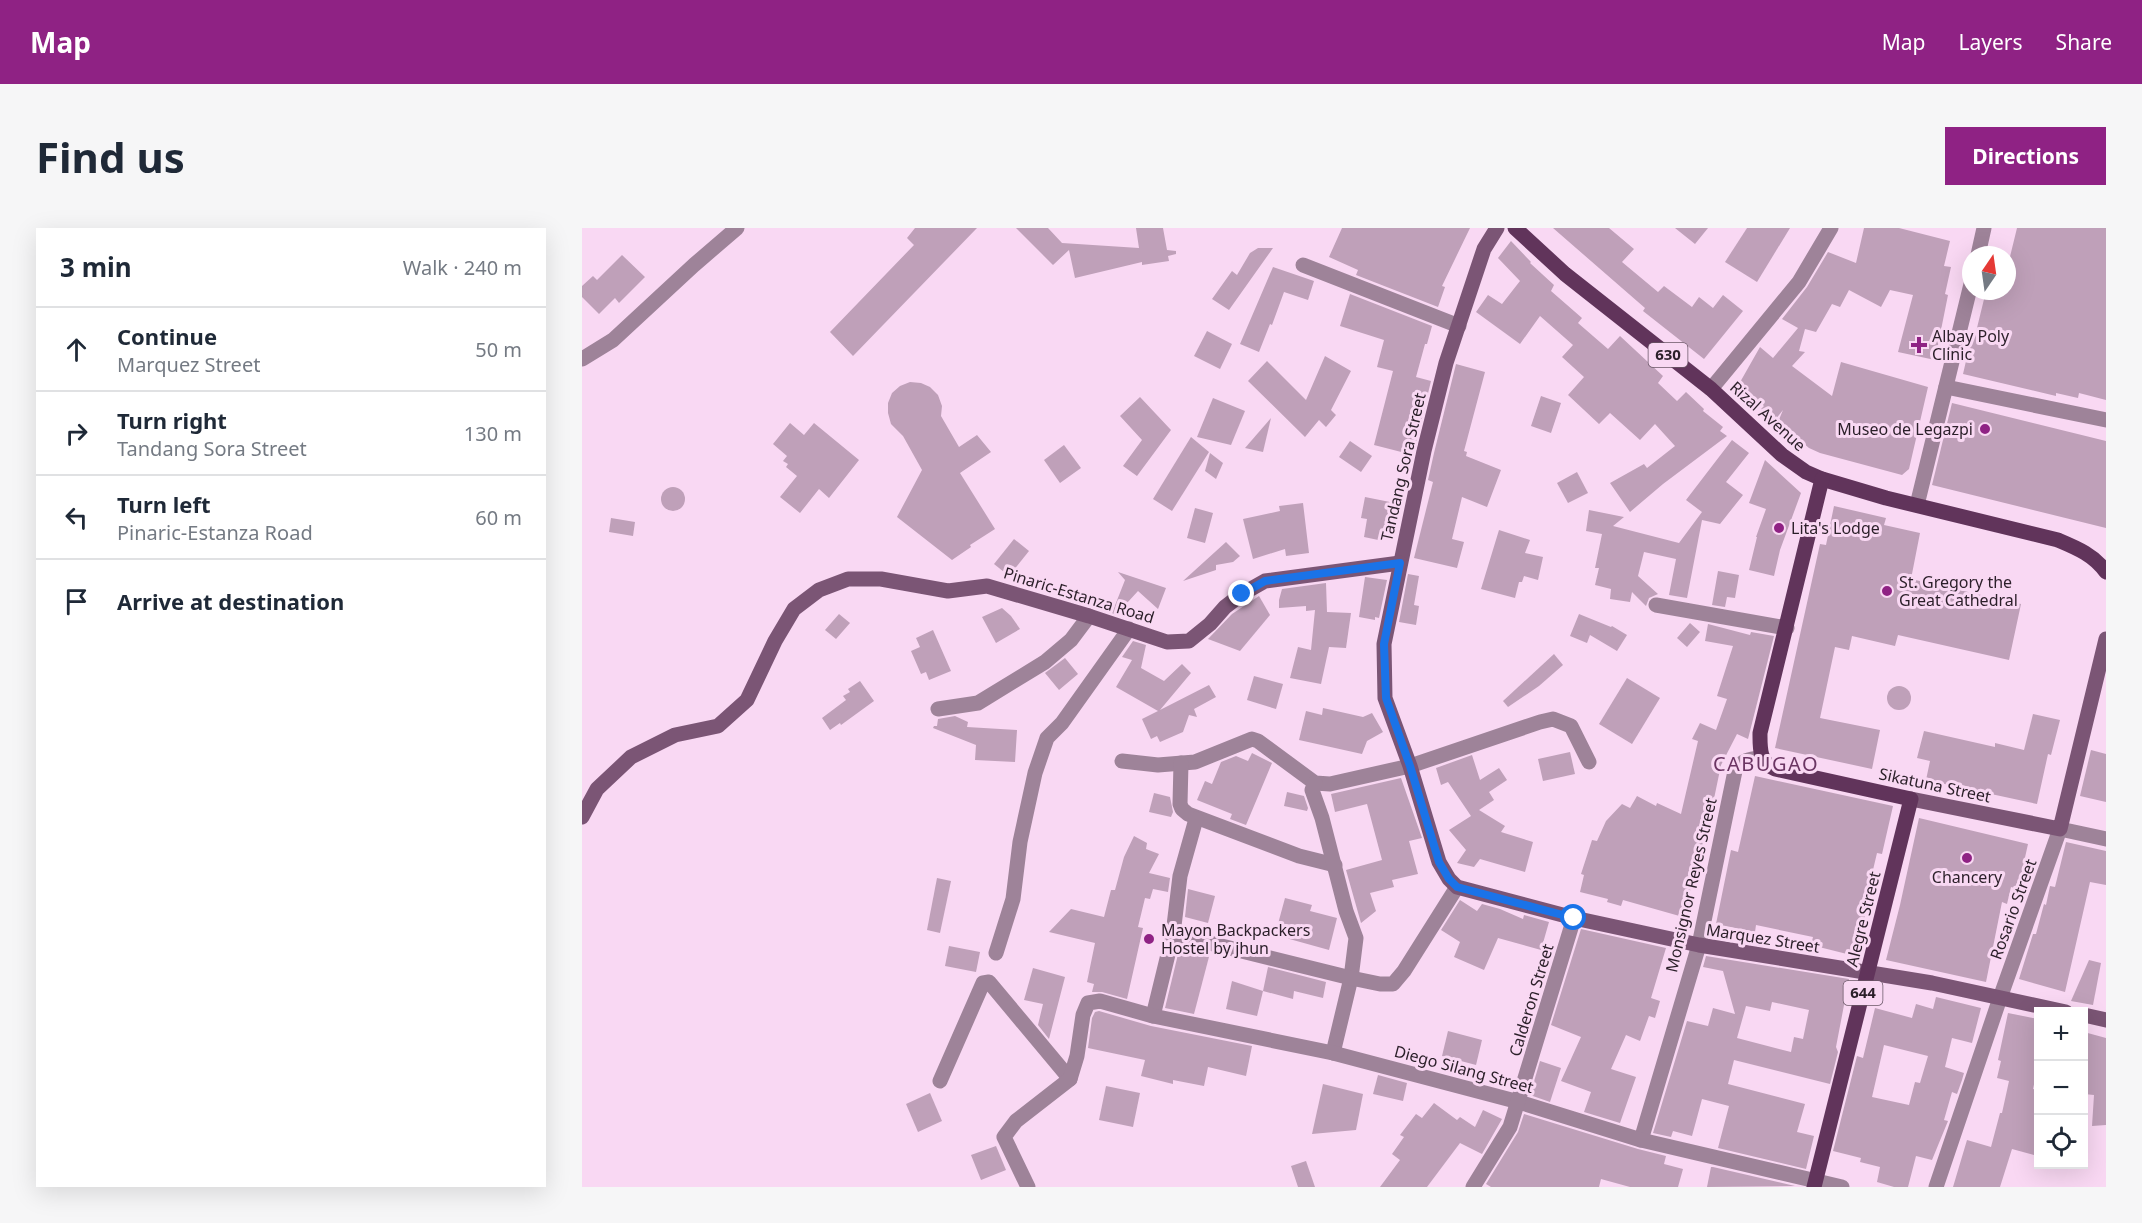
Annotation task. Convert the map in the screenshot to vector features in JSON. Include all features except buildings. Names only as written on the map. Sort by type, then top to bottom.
[{"type":"main road","name":"Rizal Avenue","points":[[1515,228],[1565,274],[1711,389],[1782,455],[1806,472],[1886,498],[2058,540],[2093,558],[2106,572]]},
{"type":"main road","points":[[1761,758],[1760,733],[1822,479]]},
{"type":"main road","name":"Sikatuna Street","points":[[1761,758],[1774,769],[1911,799]]},
{"type":"main road","name":"Alegre Street","points":[[1815,1184],[1911,799]]},
{"type":"street","points":[[582,359],[614,340],[737,228]]},
{"type":"street","name":"Tandang Sora Street","points":[[1457,887],[1449,879],[1439,862],[1410,766],[1386,698],[1384,644],[1424,451],[1446,363],[1484,249],[1497,228]]},
{"type":"street","points":[[1711,389],[1799,282],[1831,228]]},
{"type":"street","points":[[1980,246],[1984,228]]},
{"type":"street","points":[[1303,265],[1459,326]]},
{"type":"street","points":[[1917,505],[1967,300]]},
{"type":"street","points":[[1946,387],[2106,420]]},
{"type":"street","name":"Pinaric-Estanza Road","points":[[582,816],[597,789],[631,757],[675,735],[718,726],[747,700],[775,641],[794,609],[819,590],[848,579],[880,579],[948,591],[987,586],[1167,642],[1189,641],[1242,594],[1265,581],[1400,563]]},
{"type":"street","points":[[1656,605],[1786,628]]},
{"type":"street","points":[[938,709],[978,703],[1045,662],[1071,640],[1089,616]]},
{"type":"street","points":[[996,953],[1013,899],[1020,842],[1035,773],[1047,738],[1062,723],[1129,629]]},
{"type":"street","name":"Rosario Street","points":[[1936,1187],[2060,830],[2106,639]]},
{"type":"street","points":[[1122,760],[1158,765],[1195,762],[1252,739],[1315,783],[1330,784],[1410,766],[1553,719],[1571,726],[1589,762]]},
{"type":"street","name":"Monsignor Reyes Street","points":[[1641,1140],[1699,945],[1735,771],[1745,760],[1761,758]]},
{"type":"street","points":[[1180,763],[1180,804],[1182,809],[1196,819],[1299,856],[1335,865]]},
{"type":"street","points":[[1315,783],[1312,790],[1335,865],[1346,911],[1356,938],[1351,978],[1334,1053]]},
{"type":"street","name":"Sikatuna Street","points":[[1911,799],[2106,838]]},
{"type":"street","points":[[1153,1016],[1173,934],[1180,876],[1196,819]]},
{"type":"street","points":[[1173,934],[1351,978],[1380,984],[1393,984],[1404,971],[1457,887]]},
{"type":"street","name":"Marquez Street","points":[[1457,887],[1574,918],[1699,945],[1932,983],[2046,1007]]},
{"type":"street","name":"Calderon Street","points":[[1473,1187],[1510,1127],[1574,918]]},
{"type":"street","points":[[940,1081],[983,983],[988,982],[1070,1079],[1016,1121],[1004,1137],[1028,1187]]},
{"type":"street","name":"Diego Silang Street","points":[[1070,1079],[1085,1009],[1088,1003],[1100,1001],[1153,1016],[1334,1053],[1519,1102],[1641,1140],[1815,1184],[1842,1187]]},
{"type":"street","points":[[2088,1016],[2106,1020]]},
{"type":"place","name":"Albay Poly Clinic","points":[[1919,345]]},
{"type":"place","name":"Museo de Legazpi","points":[[1985,429]]},
{"type":"place","name":"Lita's Lodge","points":[[1779,528]]},
{"type":"place","name":"St. Gregory the Great Cathedral","points":[[1887,591]]},
{"type":"place","name":"Chancery","points":[[1967,858]]},
{"type":"place","name":"Mayon Backpackers Hostel by jhun","points":[[1149,939]]},
{"type":"district","name":"CABUGAO","points":[[1766,764]]},
{"type":"route","points":[[1242,594],[1265,581],[1400,563],[1384,644],[1386,698],[1410,766],[1439,862],[1449,879],[1457,887],[1574,918]]}]
